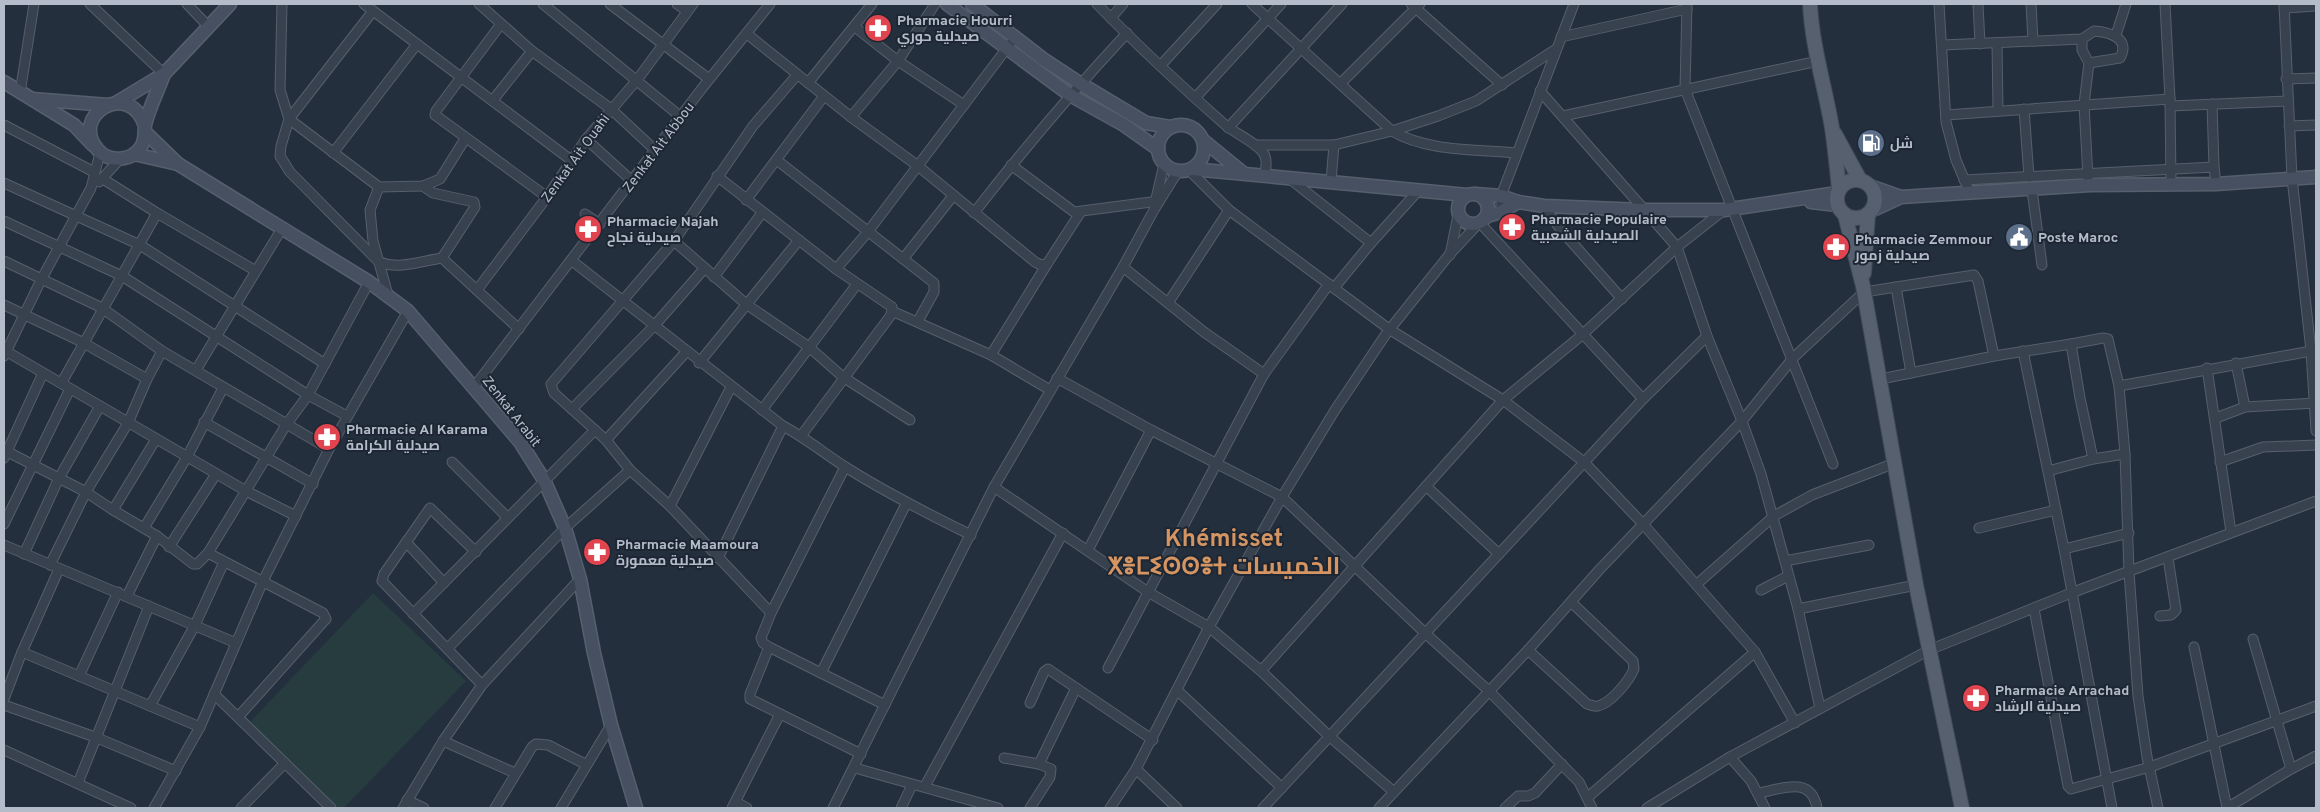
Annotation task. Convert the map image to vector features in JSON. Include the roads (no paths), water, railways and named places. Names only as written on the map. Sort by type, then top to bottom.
[{"type":"main road","points":[[97,149],[90,136],[90,127],[93,117],[99,110],[164,74],[230,4]]},
{"type":"main road","points":[[947,4],[1070,95],[1124,125],[1158,149],[1164,164],[1186,170],[1242,172],[1424,192],[1501,196],[1518,202],[1544,206],[1643,210],[1729,209],[1799,200],[1840,201],[1857,218],[1901,197],[2032,190],[2088,180],[2216,184],[2316,177]]},
{"type":"main road","points":[[972,4],[1016,36],[1043,59],[1146,123],[1170,127],[1177,125],[1190,126],[1196,130],[1204,141],[1242,172]]},
{"type":"main road","points":[[1810,4],[1811,23],[1832,128],[1840,201],[1864,289],[1916,585],[1962,808]]},
{"type":"main road","points":[[4,82],[74,126],[109,158],[120,159],[134,154],[140,148],[164,74]]},
{"type":"main road","points":[[25,96],[127,104],[136,110],[145,129],[178,164]]},
{"type":"main road","points":[[1158,149],[1161,136],[1170,127]]},
{"type":"main road","points":[[1832,128],[1875,201],[1869,213],[1864,289]]},
{"type":"main road","points":[[1186,170],[1201,160],[1204,141]]},
{"type":"main road","points":[[134,154],[178,164]]},
{"type":"main road","name":"Zenkat Arabit","points":[[178,164],[281,230],[369,282],[408,311],[520,442],[544,480],[565,528],[580,579],[594,653],[611,725],[636,808]]},
{"type":"main road","points":[[1840,201],[1848,181],[1865,183],[1901,197]]},
{"type":"main road","points":[[1424,192],[1458,212],[1466,224],[1482,221],[1518,202]]},
{"type":"main road","points":[[1458,212],[1462,198],[1471,194],[1480,196],[1488,204],[1482,221]]},
{"type":"street","points":[[25,96],[34,4]]},
{"type":"street","points":[[90,4],[164,74]]},
{"type":"street","points":[[186,4],[208,26]]},
{"type":"street","points":[[282,4],[280,90],[289,119],[379,187],[423,186],[440,179],[466,139]]},
{"type":"street","points":[[364,4],[571,160]]},
{"type":"street","points":[[479,4],[532,51],[611,109],[655,150]]},
{"type":"street","points":[[543,4],[681,117]]},
{"type":"street","points":[[610,4],[709,80]]},
{"type":"street","points":[[677,4],[690,8]]},
{"type":"street","name":"Zenkat Ait Abbou","points":[[474,387],[600,224],[631,180],[769,4]]},
{"type":"street","points":[[808,83],[872,4]]},
{"type":"street","points":[[851,118],[898,61],[935,4]]},
{"type":"street","points":[[1097,4],[1228,128],[1262,151],[1266,158],[1264,175]]},
{"type":"street","points":[[1110,18],[1123,4]]},
{"type":"street","points":[[1161,65],[1217,4]]},
{"type":"street","points":[[1252,4],[1392,131],[1408,140],[1424,143],[1516,153]]},
{"type":"street","points":[[1195,98],[1280,4]]},
{"type":"street","points":[[1228,128],[1342,4]]},
{"type":"street","points":[[1501,212],[1501,196],[1516,153],[1574,4]]},
{"type":"street","points":[[1940,4],[1946,115],[1956,160],[1970,193]]},
{"type":"street","points":[[1978,4],[1980,44]]},
{"type":"street","points":[[2031,4],[2032,41]]},
{"type":"street","points":[[2116,35],[2126,4]]},
{"type":"street","points":[[2164,4],[2170,102],[2171,184]]},
{"type":"street","points":[[1341,83],[1416,5],[1502,85]]},
{"type":"street","points":[[1561,37],[1687,6],[1685,88],[1729,209],[1793,358],[1832,464]]},
{"type":"street","points":[[2316,6],[2284,6],[2292,178],[2312,351],[2316,431]]},
{"type":"street","name":"Zenkat Ait Ouahi","points":[[477,290],[547,197],[586,139],[637,80],[690,8]]},
{"type":"street","points":[[373,11],[289,119],[280,156],[284,165],[335,220],[379,262],[398,266],[442,258],[476,205],[470,201],[433,193],[423,186]]},
{"type":"street","points":[[502,24],[435,113],[436,117],[547,197]]},
{"type":"street","points":[[855,27],[898,61],[964,105]]},
{"type":"street","points":[[1942,45],[2082,39],[2094,31],[2116,35],[2121,41],[2122,54],[2120,58],[2089,63]]},
{"type":"street","points":[[974,213],[1011,164],[1070,95],[1127,33]]},
{"type":"street","points":[[747,34],[851,118],[918,166],[1035,262],[1042,265],[1047,264]]},
{"type":"street","points":[[836,269],[867,233],[1016,36]]},
{"type":"street","points":[[2082,39],[2082,50],[2089,63],[2084,104],[2088,180]]},
{"type":"street","points":[[1997,43],[1998,111]]},
{"type":"street","points":[[333,153],[417,44]]},
{"type":"street","points":[[1255,145],[1334,145],[1392,131],[1438,116],[1476,100],[1556,49]]},
{"type":"street","points":[[493,100],[532,51]]},
{"type":"street","points":[[1563,116],[1685,88],[1818,62]]},
{"type":"street","points":[[772,613],[670,506],[630,470],[606,440],[551,389],[550,384],[674,241],[753,126],[797,75]]},
{"type":"street","points":[[2286,80],[2316,78]]},
{"type":"street","points":[[1540,91],[1677,247],[1707,336],[1742,421],[1774,516],[1798,609],[1820,708]]},
{"type":"street","points":[[746,200],[778,161],[824,96]]},
{"type":"street","points":[[1946,115],[2084,104],[2288,102]]},
{"type":"street","points":[[2212,104],[2216,184]]},
{"type":"street","points":[[2024,109],[2029,177]]},
{"type":"street","points":[[4,125],[94,172]]},
{"type":"street","points":[[2289,126],[2316,125]]},
{"type":"street","points":[[586,139],[631,180]]},
{"type":"street","points":[[1332,181],[1334,145]]},
{"type":"street","points":[[97,149],[91,188],[74,216],[5,352],[62,382],[70,389],[246,491],[296,516]]},
{"type":"street","points":[[91,188],[103,179],[120,159]]},
{"type":"street","points":[[778,161],[867,233],[934,283],[934,292],[918,321]]},
{"type":"street","points":[[1011,164],[1074,212],[1080,213],[1156,203]]},
{"type":"street","points":[[1156,203],[1164,164]]},
{"type":"street","points":[[1964,180],[2029,177],[2088,180],[2214,167]]},
{"type":"street","points":[[834,808],[994,487],[1123,267],[1156,203],[1186,170],[1229,210],[1389,330],[1503,400],[1584,462],[1697,584],[1755,652],[1795,723]]},
{"type":"street","points":[[717,176],[836,269],[889,304],[892,311],[991,355],[1050,390]]},
{"type":"street","points":[[1288,178],[1371,242]]},
{"type":"street","points":[[103,179],[256,271]]},
{"type":"street","points":[[4,182],[140,245],[326,364]]},
{"type":"street","points":[[379,187],[370,210],[373,240],[388,295]]},
{"type":"street","points":[[2032,190],[2042,264]]},
{"type":"street","points":[[1108,668],[1264,374],[1331,286],[1371,242],[1424,192]]},
{"type":"street","points":[[904,259],[953,196]]},
{"type":"street","points":[[1544,206],[1562,230],[1622,299]]},
{"type":"street","points":[[1261,671],[1503,400],[1582,335],[1677,247],[1729,209]]},
{"type":"street","points":[[1168,303],[1229,210]]},
{"type":"street","points":[[1450,255],[1458,212]]},
{"type":"street","points":[[62,382],[82,342],[158,213]]},
{"type":"street","points":[[714,277],[762,213]]},
{"type":"street","points":[[991,355],[1080,213]]},
{"type":"street","points":[[585,214],[600,224]]},
{"type":"street","points":[[4,221],[58,248],[122,276],[308,395],[347,416]]},
{"type":"street","points":[[1110,808],[1153,740],[1209,627],[1282,497],[1335,410],[1389,330],[1450,255],[1482,221],[1582,335],[1643,399]]},
{"type":"street","points":[[196,370],[281,230]]},
{"type":"street","points":[[699,363],[799,240]]},
{"type":"street","points":[[674,241],[746,304],[808,348],[843,377],[910,420]]},
{"type":"street","points":[[442,258],[519,329]]},
{"type":"street","points":[[572,260],[622,302],[687,351],[699,363],[782,426],[802,436],[845,467],[906,504],[971,535]]},
{"type":"street","points":[[4,261],[102,308],[162,351],[329,449]]},
{"type":"street","points":[[1123,267],[1264,374]]},
{"type":"street","points":[[572,409],[654,326],[704,269]]},
{"type":"street","points":[[1379,808],[1528,650],[1643,524],[1742,421],[1793,358],[1864,289],[1896,287],[1970,275],[1977,278],[1994,356]]},
{"type":"street","points":[[43,373],[5,453],[86,492],[157,536],[169,547],[195,564],[208,553],[286,425],[308,395],[369,282]]},
{"type":"street","points":[[762,410],[857,284]]},
{"type":"street","points":[[1896,287],[1911,374]]},
{"type":"street","points":[[4,304],[82,342],[147,379]]},
{"type":"street","points":[[154,808],[200,727],[263,581],[329,449],[408,311]]},
{"type":"street","points":[[802,436],[892,311]]},
{"type":"street","points":[[1263,808],[1643,399],[1707,336]]},
{"type":"street","points":[[1881,379],[1994,356],[2103,338],[2108,339],[2119,386],[2125,454],[2129,572],[2138,696],[2158,808]]},
{"type":"street","points":[[2071,344],[2093,458]]},
{"type":"street","points":[[4,699],[86,492],[128,423],[147,379],[162,351]]},
{"type":"street","points":[[606,440],[687,351]]},
{"type":"street","points":[[2023,351],[2064,549],[2112,808]]},
{"type":"street","points":[[2119,386],[2208,368],[2312,351]]},
{"type":"street","points":[[2236,363],[2245,407]]},
{"type":"street","points":[[2208,368],[2231,532]]},
{"type":"street","points":[[1057,378],[1151,430],[1282,497],[1354,567],[1489,691],[1562,764],[1579,782],[1592,808]]},
{"type":"street","points":[[670,506],[731,387]]},
{"type":"street","points":[[144,528],[187,457],[223,388]]},
{"type":"street","points":[[4,524],[70,389]]},
{"type":"street","points":[[2216,418],[2245,407],[2315,404]]},
{"type":"street","points":[[24,554],[59,478],[100,406]]},
{"type":"street","points":[[204,422],[313,484]]},
{"type":"street","points":[[718,558],[782,426]]},
{"type":"street","points":[[413,614],[595,430]]},
{"type":"street","points":[[1088,550],[1151,430]]},
{"type":"street","points":[[113,510],[156,439]]},
{"type":"street","points":[[2220,462],[2263,447],[2316,445]]},
{"type":"street","points":[[2048,472],[2093,458],[2125,454]]},
{"type":"street","points":[[452,462],[507,517]]},
{"type":"street","points":[[1697,584],[1774,516],[1812,495],[1895,463]]},
{"type":"street","points":[[845,467],[761,638],[763,643],[769,647],[885,705]]},
{"type":"street","points":[[448,648],[565,528],[630,470]]},
{"type":"street","points":[[169,547],[216,474]]},
{"type":"street","points":[[1426,486],[1499,554]]},
{"type":"street","points":[[994,487],[1148,592],[1209,627],[1261,671],[1329,736],[1394,792]]},
{"type":"street","points":[[1646,808],[1730,757],[1929,650],[2071,593],[2316,501]]},
{"type":"street","points":[[821,673],[906,504]]},
{"type":"street","points":[[476,552],[432,508],[428,510],[384,574],[382,581],[482,684]]},
{"type":"street","points":[[1979,528],[2056,510]]},
{"type":"street","points":[[925,786],[1063,533]]},
{"type":"street","points":[[2064,549],[2129,533]]},
{"type":"street","points":[[79,676],[122,594],[157,536]]},
{"type":"street","points":[[406,542],[444,583]]},
{"type":"street","points":[[4,545],[236,643]]},
{"type":"street","points":[[1785,561],[1869,546]]},
{"type":"street","points":[[208,553],[323,613],[326,618],[238,717]]},
{"type":"street","points":[[2160,616],[2171,615],[2176,610],[2168,558]]},
{"type":"street","points":[[150,706],[194,625],[224,562]]},
{"type":"street","points":[[1761,590],[1788,576]]},
{"type":"street","points":[[424,808],[405,804],[443,740],[482,684],[580,579]]},
{"type":"street","points":[[1798,609],[1916,585]]},
{"type":"street","points":[[1528,650],[1587,704],[1599,706],[1607,702],[1625,683],[1634,669],[1632,661],[1571,602]]},
{"type":"street","points":[[78,783],[149,606]]},
{"type":"street","points":[[2034,609],[2069,788],[2074,789],[2150,767],[2316,706]]},
{"type":"street","points":[[2254,639],[2291,768]]},
{"type":"street","points":[[2194,646],[2227,808],[2291,768],[2316,756]]},
{"type":"street","points":[[769,647],[749,697],[752,701],[860,754]]},
{"type":"street","points":[[22,652],[200,727]]},
{"type":"street","points":[[1588,797],[1755,652]]},
{"type":"street","points":[[1030,703],[1046,670],[1050,670],[1153,740]]},
{"type":"street","points":[[1039,764],[1076,688]]},
{"type":"street","points":[[1178,691],[1282,788]]},
{"type":"street","points":[[214,694],[331,808]]},
{"type":"street","points":[[4,705],[95,737],[176,771]]},
{"type":"street","points":[[747,808],[734,805],[780,714]]},
{"type":"street","points":[[561,808],[585,764],[611,725]]},
{"type":"street","points":[[443,740],[515,774]]},
{"type":"street","points":[[495,808],[532,747],[536,744],[548,745],[585,764]]},
{"type":"street","points":[[4,750],[131,808]]},
{"type":"street","points":[[1730,757],[1752,781],[1765,808]]},
{"type":"street","points":[[1004,758],[1039,764],[1051,769],[1052,773],[1030,808]]},
{"type":"street","points":[[241,808],[285,763]]},
{"type":"street","points":[[1505,808],[1518,796],[1528,796],[1538,791],[1562,764]]},
{"type":"street","points":[[855,768],[912,785],[925,786],[963,804],[998,808]]},
{"type":"street","points":[[1136,769],[1177,808]]},
{"type":"street","points":[[900,808],[912,785]]},
{"type":"street","points":[[1758,793],[1805,787],[1812,791],[1817,808]]},
{"type":"place","name":"Pharmacie Hourri صيدلية حوري","points":[[878,28]]},
{"type":"place","name":"شل","points":[[1871,143]]},
{"type":"place","name":"Pharmacie Populaire الصيدلية الشعبية","points":[[1512,227]]},
{"type":"place","name":"Pharmacie Najah صيدلية نجاح","points":[[588,229]]},
{"type":"place","name":"Poste Maroc","points":[[2019,237]]},
{"type":"place","name":"Pharmacie Zemmour صيدلية زمور","points":[[1836,247]]},
{"type":"place","name":"Pharmacie Al Karama صيدلية الكرامة","points":[[327,437]]},
{"type":"place","name":"Pharmacie Maamoura صيدلية معمورة","points":[[597,552]]},
{"type":"place","name":"Pharmacie Arrachad صيدلية الرشاد","points":[[1976,698]]},
{"type":"district","name":"Khémisset ⵅⴻⵎⵉⵙⵙⴻⵜ الخميسات","points":[[1224,552]]}]
